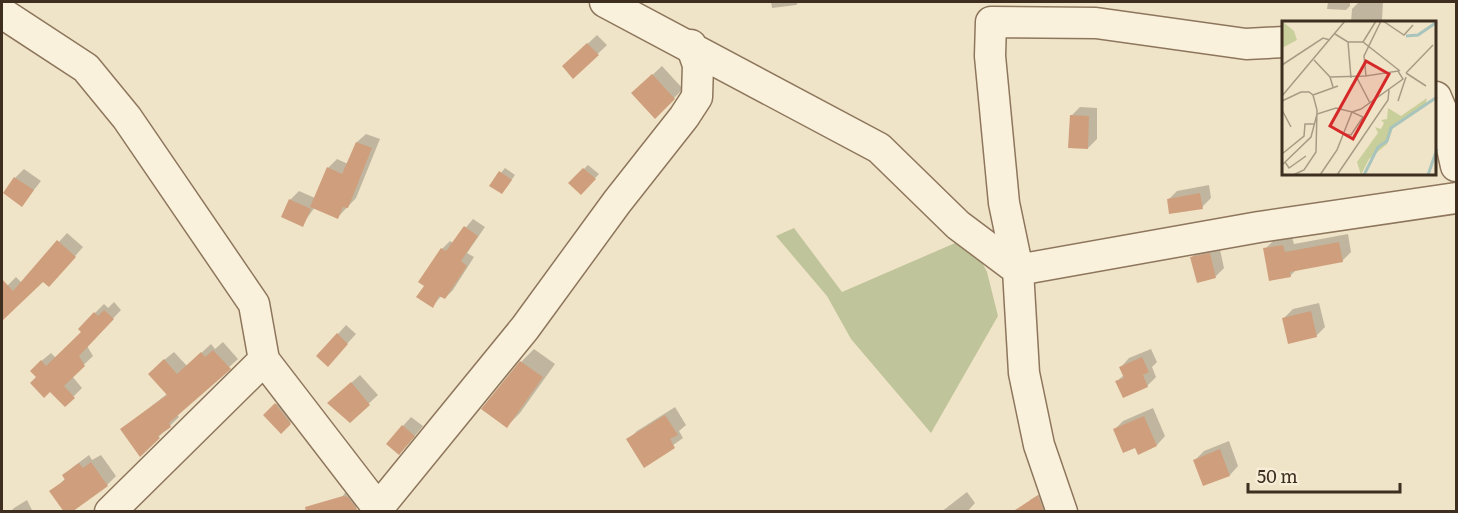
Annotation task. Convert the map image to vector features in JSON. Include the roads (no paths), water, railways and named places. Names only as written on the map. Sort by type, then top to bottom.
[{"type":"street","points":[[605,2],[691,45],[879,148],[958,225],[1018,270],[1259,227],[1456,198]]},
{"type":"street","points":[[2,13],[86,68],[128,118],[254,304],[264,360],[380,509],[525,328],[617,202],[684,117],[697,97],[698,65],[691,45]]},
{"type":"street","points":[[1062,512],[1040,445],[1024,373],[1018,270],[1005,203],[990,56],[992,21],[1096,23],[1246,44],[1282,42]]},
{"type":"street","points":[[1437,99],[1446,121],[1456,166]]},
{"type":"street","points":[[110,512],[264,360]]}]
